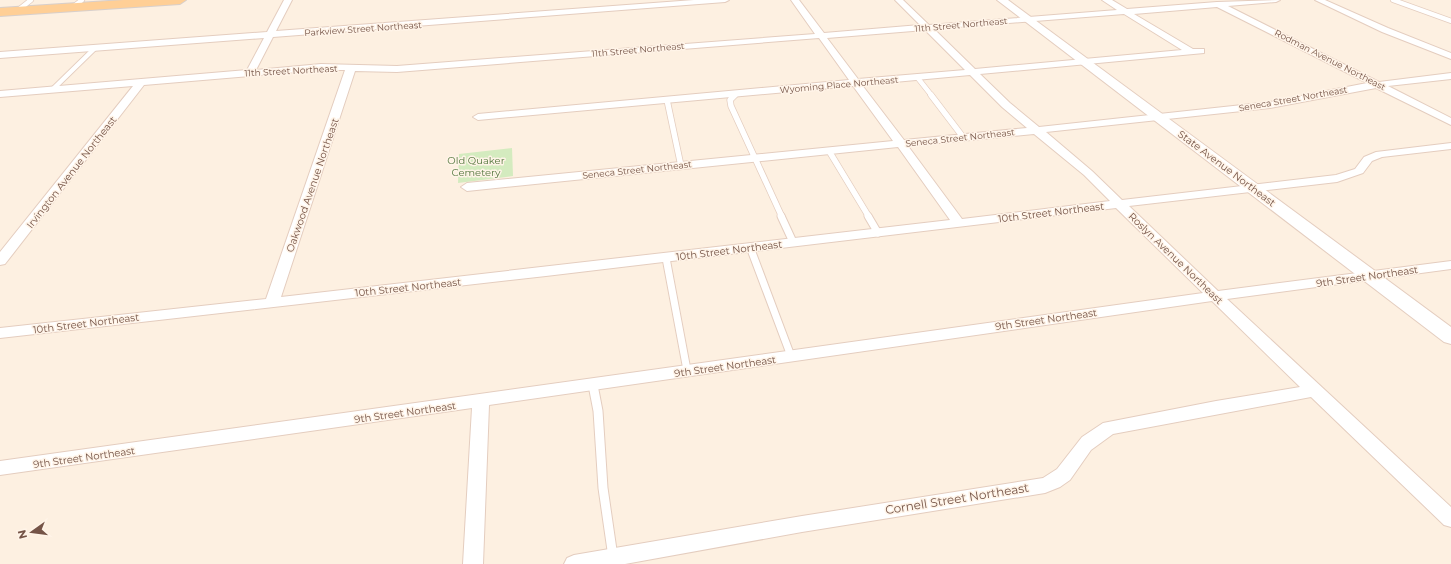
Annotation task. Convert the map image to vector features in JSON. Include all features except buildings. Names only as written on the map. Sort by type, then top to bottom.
[{"type":"main road","points":[[0,12],[78,4],[180,0]]},
{"type":"street","points":[[250,73],[288,0]]},
{"type":"street","name":"Parkview Street Northeast","points":[[0,55],[270,36],[726,0]]},
{"type":"street","points":[[795,0],[899,144],[959,223]]},
{"type":"street","name":"Roslyn Avenue Northeast","points":[[899,0],[1006,105],[1121,204],[1451,519]]},
{"type":"street","name":"State Avenue Northeast","points":[[1002,0],[1451,337]]},
{"type":"street","points":[[1106,0],[1124,12]]},
{"type":"street","name":"Rodman Avenue Northeast","points":[[1209,0],[1451,122]]},
{"type":"street","name":"11th Street Northeast","points":[[0,94],[321,67],[397,68],[1276,0]]},
{"type":"street","points":[[1319,0],[1385,30],[1451,56]]},
{"type":"street","name":"Wyoming Place Northeast","points":[[478,117],[1196,52],[1124,12]]},
{"type":"street","name":"Oakwood Avenue Northeast","points":[[272,302],[351,68]]},
{"type":"street","name":"Seneca Street Northeast","points":[[467,187],[1159,118],[1270,105],[1378,84],[1451,76]]},
{"type":"street","name":"Irvington Avenue Northeast","points":[[0,261],[141,82]]},
{"type":"street","name":"10th Street Northeast","points":[[0,333],[666,258],[1337,178],[1359,171],[1368,159],[1380,154],[1451,146]]},
{"type":"street","name":"9th Street Northeast","points":[[0,468],[481,402],[790,356],[1216,296],[1451,265]]},
{"type":"street","name":"Cornell Street Northeast","points":[[574,564],[1045,485],[1064,476],[1082,449],[1095,436],[1109,428],[1216,407],[1316,390]]},
{"type":"street","points":[[473,564],[481,402]]},
{"type":"lane","points":[[17,11],[31,0]]},
{"type":"lane","points":[[1393,0],[1451,21]]},
{"type":"lane","points":[[53,89],[95,48]]},
{"type":"lane","points":[[917,77],[963,137]]},
{"type":"lane","points":[[736,94],[730,100],[731,106],[793,242]]},
{"type":"lane","points":[[667,100],[681,166]]},
{"type":"lane","points":[[829,151],[878,233]]},
{"type":"lane","points":[[750,247],[790,356]]},
{"type":"lane","points":[[666,258],[687,371]]},
{"type":"lane","points":[[593,385],[598,411],[603,488],[613,557]]},
{"type":"green space","name":"Old Quaker Cemetery","points":[[512,148],[513,176],[458,183],[459,154]]}]
